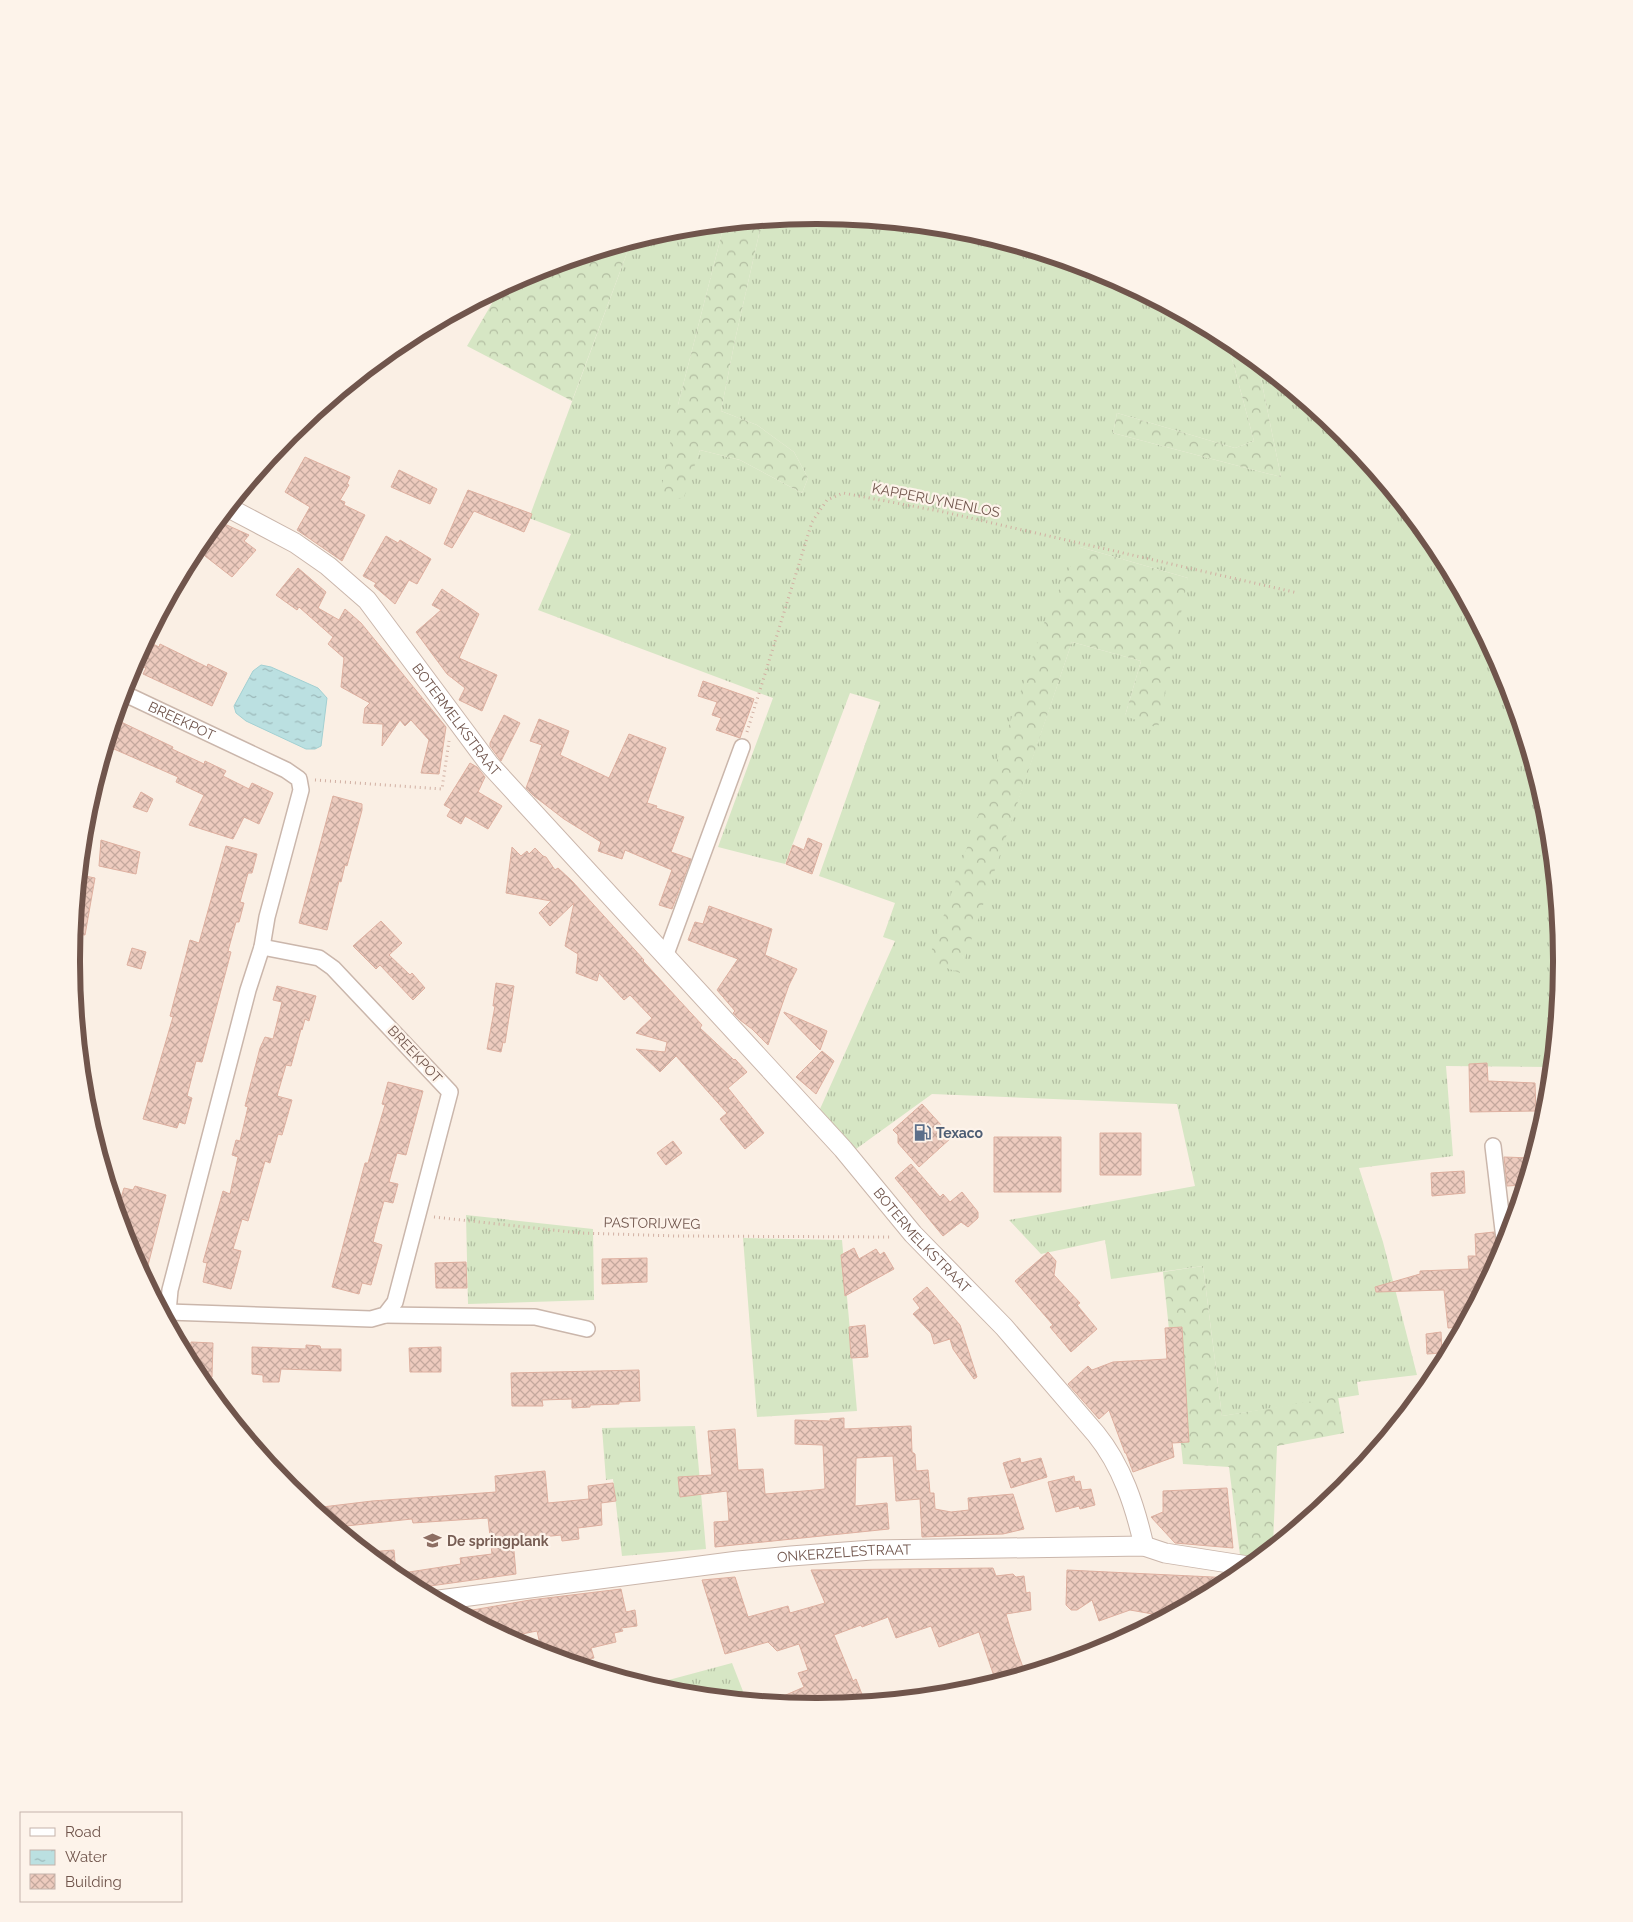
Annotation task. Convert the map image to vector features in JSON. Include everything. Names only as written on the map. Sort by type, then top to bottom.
[{"type":"street","name":"BOTERMELKSTRAAT","points":[[234,511],[294,543],[328,566],[367,600],[489,764],[843,1149],[913,1234],[1004,1327],[1096,1434],[1109,1450],[1126,1483],[1144,1546]]},
{"type":"street","name":"BREEKPOT","points":[[130,696],[286,770],[299,779]]},
{"type":"street","points":[[665,957],[742,747]]},
{"type":"street","points":[[166,1306],[200,1170],[248,990],[262,947],[267,917],[301,790],[299,779]]},
{"type":"street","name":"BREEKPOT","points":[[262,947],[319,958],[333,968],[450,1092],[395,1302],[385,1315]]},
{"type":"street","points":[[1493,1146],[1503,1228]]},
{"type":"street","points":[[170,1312],[371,1319],[385,1315],[535,1317],[587,1329]]},
{"type":"street","name":"ONKERZELESTRAAT","points":[[448,1599],[729,1562],[872,1550],[1144,1546],[1165,1553],[1238,1564]]},
{"type":"path","name":"KAPPERUYNENLOS","points":[[742,747],[812,522],[827,500],[843,493],[944,512],[1298,593]]},
{"type":"path","points":[[299,779],[442,789],[453,716]]},
{"type":"path","name":"PASTORIJWEG","points":[[418,1215],[580,1233],[887,1238]]},
{"type":"green space","points":[[816,224],[865,226],[913,231],[1007,250],[1053,264],[1142,300],[1185,323],[1230,352],[1254,441],[1235,448],[1117,413],[1113,433],[1281,477],[1260,373],[1302,407],[1337,440],[1370,475],[1429,552],[1477,635],[1497,679],[1514,724],[1528,770],[1539,817],[1547,865],[1553,961],[1545,1067],[1446,1066],[1453,1156],[1359,1168],[1383,1242],[1417,1375],[1357,1382],[1359,1395],[1222,1416],[1203,1266],[1111,1279],[1105,1240],[1041,1254],[1009,1220],[1195,1186],[1177,1104],[932,1094],[856,1149],[820,1109],[895,941],[883,937],[895,903],[819,876],[880,702],[850,693],[785,864],[718,847],[773,698],[538,610],[571,534],[529,518],[628,249],[673,239],[723,231],[678,405],[692,471],[700,450],[740,460],[802,493],[808,478],[794,452],[757,425],[721,411],[761,227]],"holes":[[[1080,547],[1188,578],[1125,716],[1141,661],[1072,642],[959,973]]]},
{"type":"green space","points":[[761,227],[721,411],[757,425],[794,452],[808,478],[802,493],[740,460],[700,450],[684,497],[672,501],[661,493],[678,405],[723,231]]},
{"type":"green space","points":[[628,249],[572,401],[467,346],[495,298],[580,264]]},
{"type":"green space","points":[[1230,352],[1260,373],[1281,477],[1113,433],[1117,413],[1235,448],[1254,441]]},
{"type":"green space","points":[[1080,547],[1188,578],[1158,728],[1125,716],[1141,661],[1072,642],[960,973],[928,961],[1048,612]]},
{"type":"green space","points":[[466,1215],[593,1229],[594,1300],[468,1304]]},
{"type":"green space","points":[[743,1238],[842,1240],[857,1411],[757,1417]]},
{"type":"green space","points":[[1203,1266],[1222,1416],[1338,1397],[1344,1433],[1277,1446],[1273,1538],[1248,1557],[1240,1555],[1229,1467],[1183,1464],[1163,1272]]},
{"type":"green space","points":[[695,1426],[706,1549],[622,1556],[613,1479],[606,1480],[602,1428]]},
{"type":"green space","points":[[732,1663],[744,1693],[720,1691],[665,1681]]},
{"type":"water","points":[[261,665],[271,667],[318,688],[327,698],[321,746],[315,749],[306,749],[246,721],[236,713],[234,706],[253,671]]},
{"type":"building","points":[[305,457],[350,477],[347,484],[349,485],[340,500],[345,502],[344,505],[365,515],[342,561],[297,530],[310,507],[285,492]]},
{"type":"building","points":[[399,470],[437,489],[430,504],[391,487]]},
{"type":"building","points":[[468,490],[532,514],[524,532],[474,511],[452,548],[444,544]]},
{"type":"building","points":[[224,524],[249,535],[244,541],[256,550],[232,577],[203,554]]},
{"type":"building","points":[[386,536],[398,543],[400,540],[431,559],[417,584],[409,580],[395,604],[374,586],[376,583],[363,576]]},
{"type":"building","points":[[298,568],[326,592],[318,608],[339,620],[345,609],[361,623],[446,727],[439,774],[421,773],[429,740],[411,720],[405,726],[400,720],[382,746],[383,724],[363,723],[365,708],[370,703],[341,687],[344,658],[328,644],[333,637],[299,607],[297,610],[276,595]]},
{"type":"building","points":[[442,589],[479,614],[459,658],[497,675],[482,711],[459,700],[465,688],[447,674],[416,632],[441,610],[432,605]]},
{"type":"building","points":[[152,644],[159,647],[160,644],[207,667],[208,664],[227,673],[212,706],[143,674],[146,668],[142,666]]},
{"type":"building","points":[[703,681],[754,699],[740,738],[716,730],[721,718],[712,715],[717,702],[698,696]]},
{"type":"building","points":[[504,715],[520,723],[501,761],[490,746],[490,743]]},
{"type":"building","points":[[539,719],[569,731],[560,755],[609,778],[629,734],[666,748],[647,803],[684,817],[671,852],[691,859],[672,909],[659,905],[672,870],[625,850],[622,859],[598,851],[601,842],[564,819],[526,788],[542,745],[530,741]]},
{"type":"building","points":[[120,721],[204,764],[205,761],[226,771],[223,776],[249,789],[252,783],[273,793],[259,824],[244,817],[233,839],[189,825],[204,795],[176,782],[178,777],[112,748]]},
{"type":"building","points":[[470,763],[477,767],[485,777],[478,792],[502,806],[488,829],[465,816],[461,824],[447,816],[451,809],[444,805]]},
{"type":"building","points":[[141,792],[153,799],[147,812],[133,807]]},
{"type":"building","points":[[333,796],[362,804],[362,810],[347,866],[345,865],[341,882],[339,881],[327,930],[299,923]]},
{"type":"building","points":[[808,838],[822,844],[812,874],[786,864],[793,845],[804,850]]},
{"type":"building","points":[[101,840],[140,852],[136,874],[99,866]]},
{"type":"building","points":[[226,846],[257,854],[252,873],[248,873],[240,902],[244,903],[239,922],[236,922],[228,951],[231,952],[202,1062],[196,1061],[187,1096],[192,1098],[185,1124],[179,1122],[177,1128],[143,1119],[173,1017],[170,1016],[190,940],[199,943]]},
{"type":"building","points":[[512,847],[521,856],[527,851],[529,854],[535,848],[546,857],[555,870],[558,868],[572,881],[702,1025],[700,1028],[747,1072],[728,1088],[764,1133],[745,1149],[720,1119],[727,1113],[676,1056],[660,1072],[636,1049],[665,1052],[667,1042],[636,1033],[652,1018],[630,995],[624,1000],[599,973],[597,981],[576,973],[578,954],[565,946],[574,903],[550,926],[539,913],[551,901],[506,893]]},
{"type":"building","points":[[85,876],[95,878],[85,935],[81,935]]},
{"type":"building","points":[[709,906],[772,929],[765,955],[797,969],[789,985],[768,1045],[733,1013],[735,1011],[717,990],[738,959],[688,940],[695,922],[703,924]]},
{"type":"building","points":[[381,921],[402,943],[389,955],[410,975],[412,973],[425,988],[413,1000],[380,965],[376,969],[353,946]]},
{"type":"building","points":[[132,948],[146,952],[141,969],[127,965]]},
{"type":"building","points":[[496,983],[514,986],[505,1043],[503,1042],[501,1052],[487,1049],[495,1006],[493,1006]]},
{"type":"building","points":[[277,986],[316,996],[309,1021],[305,1019],[301,1029],[291,1066],[286,1065],[277,1096],[292,1100],[282,1135],[278,1134],[270,1163],[265,1161],[248,1221],[242,1219],[233,1249],[241,1251],[231,1289],[203,1282],[207,1263],[203,1262],[223,1191],[230,1194],[238,1157],[232,1155],[236,1140],[240,1141],[248,1107],[245,1106],[260,1048],[265,1037],[273,1039],[282,1002],[273,1000]]},
{"type":"building","points":[[784,1013],[827,1031],[820,1050]]},
{"type":"building","points":[[822,1051],[834,1061],[816,1094],[796,1077]]},
{"type":"building","points":[[1487,1063],[1488,1081],[1535,1083],[1536,1111],[1470,1112],[1469,1064]]},
{"type":"building","points":[[388,1082],[423,1091],[406,1155],[397,1153],[389,1182],[398,1184],[393,1203],[384,1201],[377,1226],[373,1242],[382,1245],[371,1285],[362,1283],[359,1294],[332,1287],[365,1163],[368,1163],[385,1105],[382,1104]]},
{"type":"building","name":"Texaco","points":[[922,1104],[952,1137],[919,1167],[898,1143],[898,1135],[893,1130]]},
{"type":"building","points":[[1100,1133],[1141,1133],[1141,1175],[1100,1175]]},
{"type":"building","points":[[994,1137],[1061,1137],[1061,1192],[994,1192]]},
{"type":"building","points":[[673,1141],[682,1153],[666,1165],[657,1153]]},
{"type":"building","points":[[1504,1157],[1526,1158],[1518,1185],[1507,1186]]},
{"type":"building","points":[[911,1164],[940,1197],[943,1194],[950,1202],[962,1192],[978,1212],[978,1218],[968,1227],[961,1222],[943,1236],[895,1178]]},
{"type":"building","points":[[1464,1171],[1465,1193],[1432,1196],[1431,1173]]},
{"type":"building","points":[[135,1186],[166,1195],[147,1268],[120,1201],[124,1188],[133,1190]]},
{"type":"building","points":[[1494,1232],[1496,1244],[1477,1287],[1455,1328],[1448,1328],[1444,1290],[1376,1292],[1375,1287],[1420,1274],[1420,1271],[1469,1269],[1468,1256],[1476,1256],[1475,1234]]},
{"type":"building","points":[[854,1248],[859,1259],[876,1249],[880,1255],[884,1252],[894,1269],[845,1296],[841,1255]]},
{"type":"building","points":[[1048,1252],[1056,1261],[1054,1275],[1080,1303],[1077,1305],[1097,1329],[1071,1352],[1050,1327],[1053,1325],[1015,1281]]},
{"type":"building","points":[[647,1258],[647,1282],[602,1284],[602,1259]]},
{"type":"building","points":[[466,1262],[467,1288],[436,1288],[435,1263]]},
{"type":"building","points":[[927,1287],[960,1325],[977,1377],[974,1379],[953,1349],[950,1339],[934,1344],[931,1333],[913,1314],[920,1308],[913,1299]]},
{"type":"building","points":[[865,1325],[868,1357],[851,1358],[849,1327]]},
{"type":"building","points":[[1182,1327],[1189,1442],[1172,1443],[1174,1457],[1133,1472],[1109,1410],[1099,1419],[1068,1384],[1088,1366],[1092,1370],[1113,1362],[1167,1359],[1165,1328]]},
{"type":"building","points":[[1441,1332],[1442,1349],[1439,1353],[1427,1354],[1426,1334]]},
{"type":"building","points":[[191,1342],[213,1343],[212,1377],[209,1377],[191,1348]]},
{"type":"building","points":[[306,1345],[320,1346],[321,1349],[341,1349],[341,1371],[281,1369],[279,1382],[263,1382],[263,1375],[252,1374],[252,1347],[306,1349]]},
{"type":"building","points":[[441,1347],[441,1372],[410,1372],[409,1348]]},
{"type":"building","points":[[639,1370],[640,1401],[572,1408],[572,1399],[542,1400],[543,1406],[512,1406],[511,1373]]},
{"type":"building","points":[[844,1418],[844,1429],[911,1426],[912,1452],[915,1454],[916,1471],[928,1470],[930,1493],[934,1493],[935,1509],[951,1512],[969,1510],[968,1498],[1013,1494],[1024,1529],[1003,1534],[922,1537],[920,1499],[896,1501],[893,1456],[856,1458],[855,1506],[887,1503],[889,1529],[715,1547],[714,1522],[729,1521],[727,1491],[680,1497],[678,1477],[712,1475],[708,1431],[735,1429],[738,1470],[763,1469],[765,1494],[825,1489],[823,1445],[795,1444],[795,1420],[830,1421],[830,1419]]},
{"type":"building","points":[[1020,1458],[1021,1463],[1041,1458],[1047,1477],[1011,1488],[1003,1463]]},
{"type":"building","points":[[545,1471],[548,1503],[589,1499],[588,1486],[613,1483],[616,1501],[601,1503],[602,1525],[578,1528],[579,1539],[562,1541],[561,1535],[513,1540],[516,1574],[428,1586],[406,1572],[461,1564],[460,1558],[492,1554],[488,1518],[413,1523],[412,1519],[345,1526],[322,1507],[372,1501],[496,1492],[495,1476]]},
{"type":"building","points":[[1074,1476],[1075,1482],[1080,1481],[1082,1490],[1091,1489],[1095,1505],[1080,1509],[1079,1506],[1056,1512],[1048,1482]]},
{"type":"building","points":[[1227,1488],[1233,1548],[1175,1543],[1151,1517],[1163,1512],[1163,1491]]},
{"type":"building","points":[[394,1550],[395,1565],[377,1551]]},
{"type":"building","points":[[993,1568],[996,1576],[1013,1574],[1016,1577],[1024,1576],[1026,1593],[1030,1592],[1031,1610],[1006,1614],[1023,1667],[994,1675],[979,1632],[939,1647],[931,1626],[896,1638],[888,1617],[834,1635],[853,1681],[856,1679],[863,1696],[816,1698],[782,1697],[804,1687],[798,1673],[808,1670],[799,1644],[777,1651],[768,1642],[725,1654],[702,1580],[735,1577],[748,1617],[788,1606],[790,1613],[825,1603],[811,1570]]},
{"type":"building","points":[[1067,1570],[1219,1577],[1156,1615],[1130,1610],[1099,1621],[1092,1600],[1077,1610],[1071,1610],[1066,1605]]},
{"type":"building","points":[[621,1589],[626,1612],[635,1610],[637,1626],[621,1628],[623,1631],[614,1633],[616,1642],[591,1648],[594,1658],[586,1660],[540,1643],[537,1631],[520,1634],[470,1611],[530,1600]]},
{"type":"place","name":"Texaco","points":[[922,1133]]},
{"type":"place","name":"De springplank","points":[[433,1541]]}]
